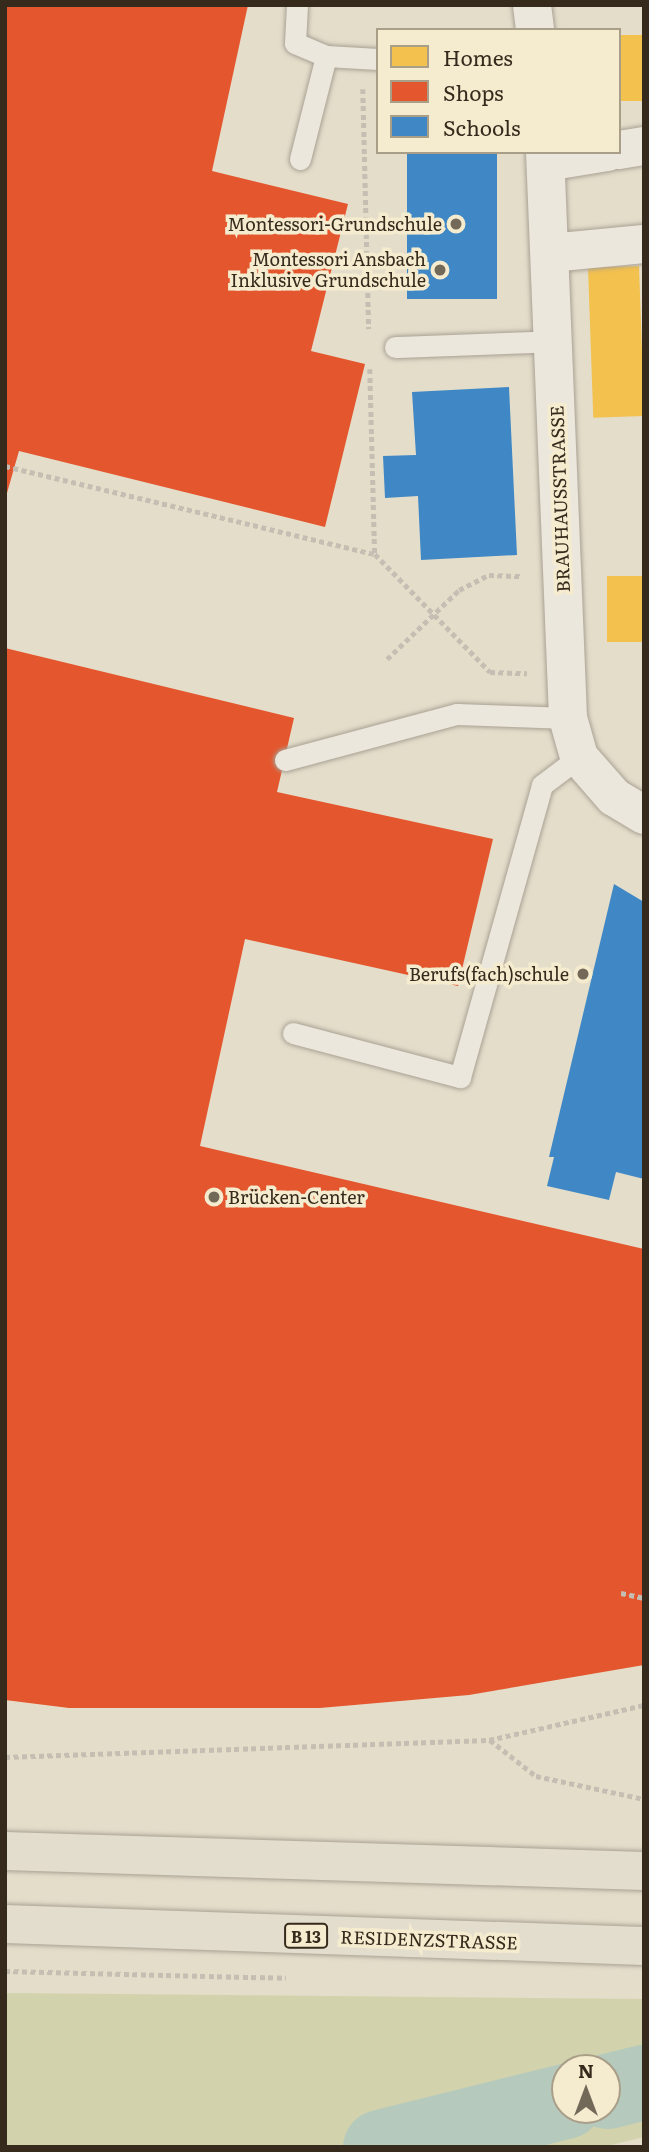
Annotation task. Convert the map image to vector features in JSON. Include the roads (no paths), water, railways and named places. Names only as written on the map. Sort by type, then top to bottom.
[{"type":"main road","points":[[532,5],[535,28]]},
{"type":"main road","points":[[621,150],[644,146]]},
{"type":"main road","points":[[546,157],[583,154]]},
{"type":"main road","name":"BRAUHAUSSTRASSE","points":[[546,157],[568,718],[579,757],[614,797],[644,814]]},
{"type":"main road","points":[[550,253],[644,244]]},
{"type":"main road","points":[[5,1851],[644,1871]]},
{"type":"main road","name":"RESIDENZSTRASSE","points":[[5,1924],[644,1946]]},
{"type":"lane","points":[[297,5],[295,43],[326,56],[370,60]]},
{"type":"lane","points":[[300,159],[326,56]]},
{"type":"lane","points":[[396,347],[555,341]]},
{"type":"lane","points":[[285,760],[457,714],[568,718]]},
{"type":"lane","points":[[293,1033],[460,1077],[542,785],[579,757]]},
{"type":"waterway","points":[[621,2088],[644,2082]]},
{"type":"waterway","points":[[380,2147],[551,2104]]},
{"type":"place","name":"Montessori-Grundschule","points":[[456,224]]},
{"type":"place","name":"Montessori Ansbach Inklusive Grundschule","points":[[440,270]]},
{"type":"place","name":"Berufs(fach)schule","points":[[583,974]]},
{"type":"place","name":"Brücken-Center","points":[[214,1197]]}]
